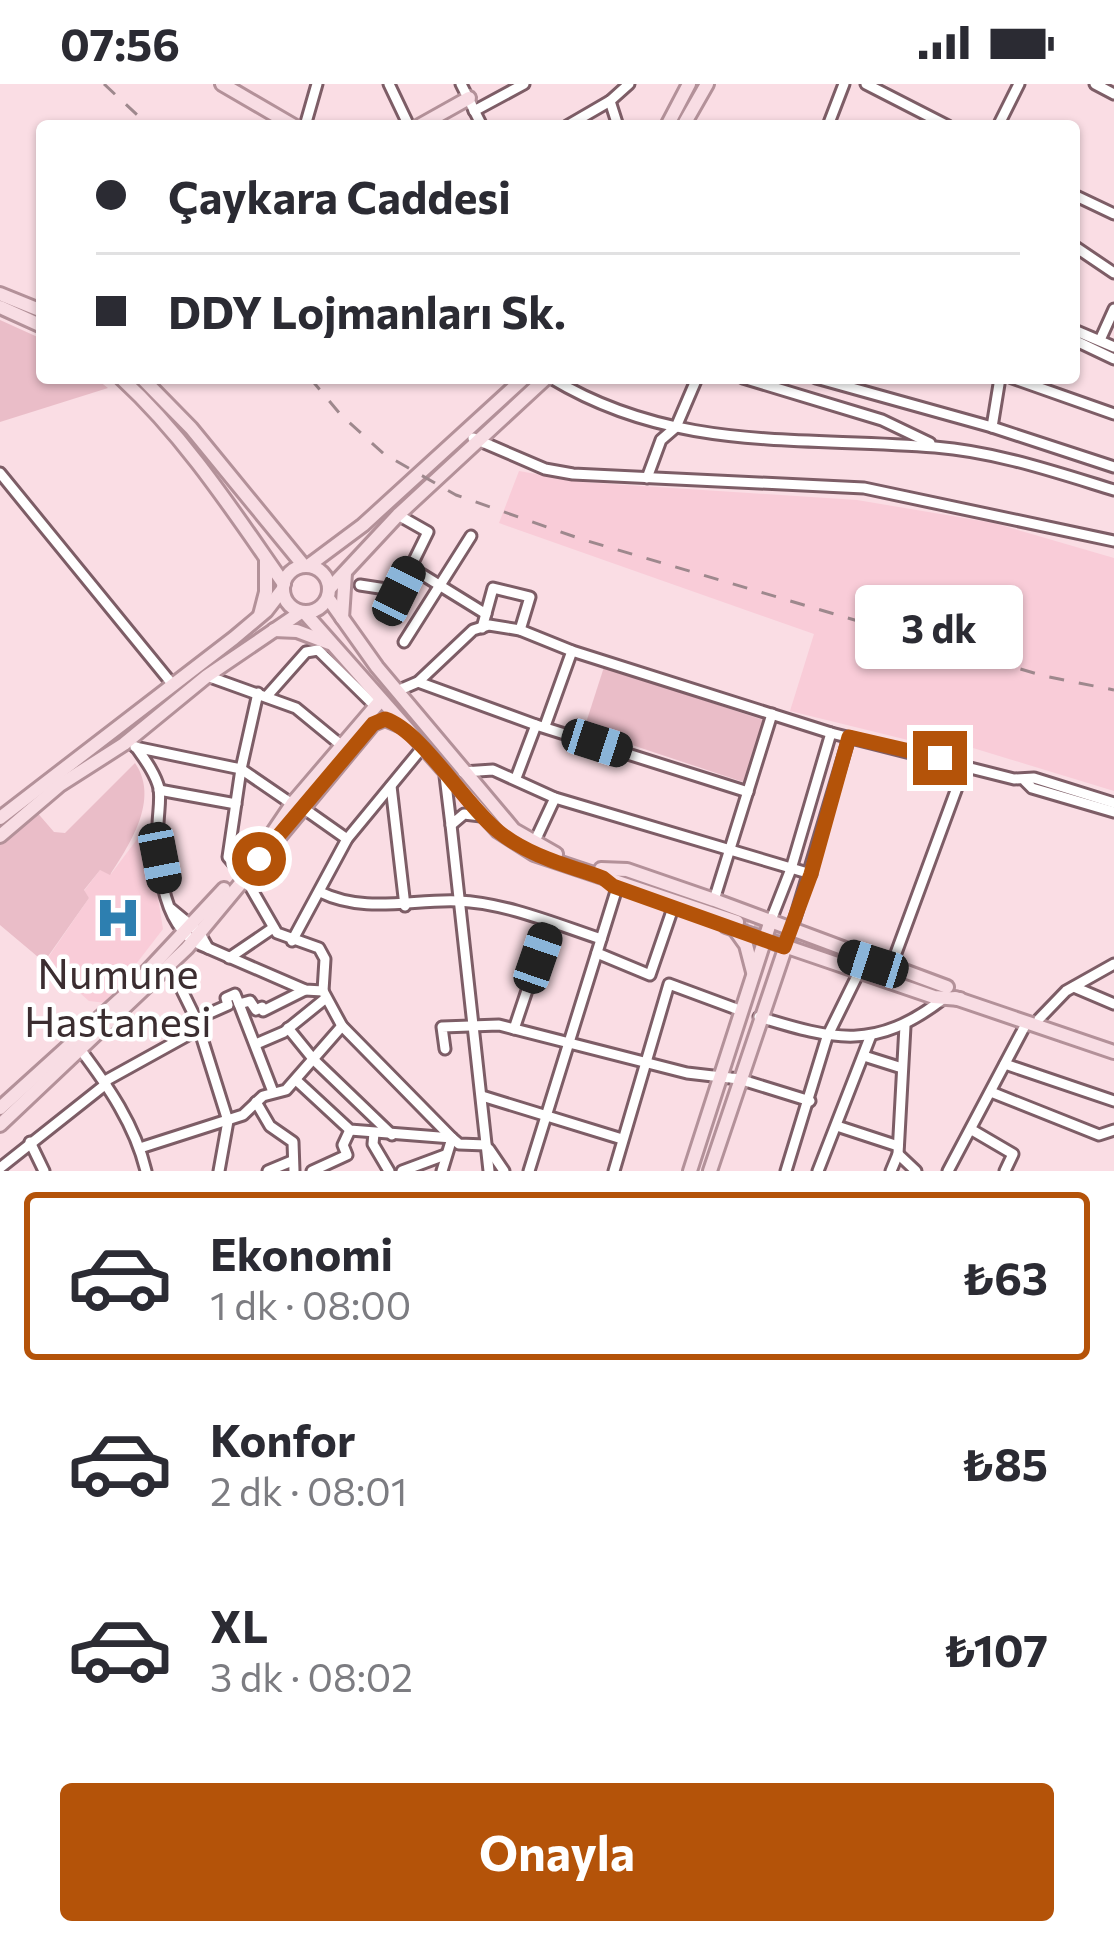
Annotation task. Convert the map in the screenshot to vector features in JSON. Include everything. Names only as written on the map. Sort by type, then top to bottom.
[{"type":"main road","points":[[222,84],[284,120]]},
{"type":"main road","points":[[670,120],[689,84]]},
{"type":"main road","points":[[686,120],[707,84]]},
{"type":"main road","points":[[434,120],[472,105]]},
{"type":"main road","points":[[0,294],[36,309]]},
{"type":"main road","points":[[0,307],[36,323]]},
{"type":"main road","points":[[127,384],[162,416],[266,557],[287,602],[331,643],[377,707],[408,727],[455,778],[514,830],[602,873],[737,923],[784,947],[1033,1020],[1114,1049]]},
{"type":"main road","points":[[148,384],[306,566],[324,574],[354,638],[514,830]]},
{"type":"main road","points":[[162,384],[164,399]]},
{"type":"main road","points":[[0,818],[260,616],[289,573],[363,525],[518,384]]},
{"type":"main road","points":[[0,836],[60,785],[130,746],[207,676],[302,612],[316,610],[346,567],[541,384]]},
{"type":"main road","points":[[260,616],[266,557]]},
{"type":"main road","points":[[342,620],[346,567]]},
{"type":"main road","points":[[273,630],[297,631],[331,643]]},
{"type":"main road","points":[[0,1108],[191,933],[297,806],[340,745],[377,707]]},
{"type":"main road","points":[[242,873],[377,707]]},
{"type":"main road","points":[[263,847],[373,724],[385,719],[408,727],[482,816],[534,854],[602,873],[627,870],[892,964],[945,993]]},
{"type":"main road","points":[[602,873],[617,887],[673,908],[737,923]]},
{"type":"main road","points":[[690,1171],[771,920]]},
{"type":"main road","points":[[737,923],[753,976]]},
{"type":"main road","points":[[710,1171],[792,928]]},
{"type":"main road","points":[[0,1125],[170,966],[191,933]]},
{"type":"main road","points":[[960,999],[945,993],[819,948],[1033,1020]]},
{"type":"street","points":[[306,120],[317,84]]},
{"type":"street","points":[[389,84],[407,120]]},
{"type":"street","points":[[461,84],[479,120]]},
{"type":"street","points":[[472,105],[524,84]]},
{"type":"street","points":[[577,120],[628,84]]},
{"type":"street","points":[[830,120],[844,84]]},
{"type":"street","points":[[866,84],[936,120]]},
{"type":"street","points":[[1001,120],[1019,84]]},
{"type":"street","points":[[1095,84],[1114,94]]},
{"type":"street","points":[[610,101],[617,120]]},
{"type":"street","points":[[1080,198],[1114,214]]},
{"type":"street","points":[[1080,250],[1114,273]]},
{"type":"street","points":[[1100,340],[1114,309]]},
{"type":"street","points":[[1080,332],[1114,347]]},
{"type":"street","points":[[1080,343],[1114,359]]},
{"type":"street","points":[[558,384],[595,405],[703,435],[937,447],[1005,457],[1114,490]]},
{"type":"street","points":[[647,478],[661,440],[676,427],[694,384]]},
{"type":"street","points":[[762,384],[883,420],[937,447]]},
{"type":"street","points":[[843,384],[1113,463]]},
{"type":"street","points":[[992,427],[999,384]]},
{"type":"street","points":[[1029,384],[1114,414]]},
{"type":"street","points":[[465,433],[545,469],[599,478],[864,488],[1114,541]]},
{"type":"street","points":[[0,473],[173,685]]},
{"type":"street","points":[[360,585],[399,591],[428,532],[398,515]]},
{"type":"street","points":[[404,642],[471,536]]},
{"type":"street","points":[[410,567],[486,614]]},
{"type":"street","points":[[482,628],[493,588],[530,597],[520,631]]},
{"type":"street","points":[[397,691],[418,682],[456,643],[482,628],[520,631],[831,733],[1025,781],[1032,788],[1114,812]]},
{"type":"street","points":[[377,707],[318,650],[306,652],[262,694],[241,769],[228,857],[273,928],[292,940],[320,948],[325,959],[324,994],[342,1026],[458,1144],[486,1145]]},
{"type":"street","points":[[516,778],[572,651]]},
{"type":"street","points":[[207,676],[296,708],[340,745]]},
{"type":"street","points":[[418,682],[748,792]]},
{"type":"street","points":[[714,900],[772,714]]},
{"type":"street","points":[[771,920],[831,733]]},
{"type":"street","points":[[792,928],[849,737]]},
{"type":"street","points":[[130,746],[241,769],[347,839]]},
{"type":"street","points":[[130,746],[160,790],[158,830],[170,908],[208,948],[324,994]]},
{"type":"street","points":[[292,940],[347,839],[422,748]]},
{"type":"street","points":[[892,964],[965,766]]},
{"type":"street","points":[[463,772],[493,770],[555,798],[811,874]]},
{"type":"street","points":[[445,776],[489,1171]]},
{"type":"street","points":[[1025,781],[1034,778],[1114,803]]},
{"type":"street","points":[[391,786],[405,906]]},
{"type":"street","points":[[160,790],[236,804]]},
{"type":"street","points":[[534,843],[555,798]]},
{"type":"street","points":[[452,825],[464,814],[482,816]]},
{"type":"street","points":[[529,1171],[617,887]]},
{"type":"street","points":[[320,892],[369,904],[459,901],[602,939]]},
{"type":"street","points":[[650,975],[673,908]]},
{"type":"street","points":[[514,1029],[550,922]]},
{"type":"street","points":[[229,958],[273,928]]},
{"type":"street","points":[[597,953],[742,1011]]},
{"type":"street","points":[[948,1171],[1033,1020],[1074,986],[1114,964]]},
{"type":"street","points":[[170,966],[197,1024],[227,1121],[219,1171]]},
{"type":"street","points":[[786,1171],[827,1037],[859,972]]},
{"type":"street","points":[[614,1171],[669,984]]},
{"type":"street","points":[[1074,986],[1114,1004]]},
{"type":"street","points":[[239,1004],[250,1000],[256,1010],[262,1007],[263,1011],[305,990]]},
{"type":"street","points":[[759,1017],[827,1037],[871,1035],[904,1025],[945,993]]},
{"type":"street","points":[[0,1168],[105,1083],[228,1005],[226,998],[235,994],[273,1092]]},
{"type":"street","points":[[256,1043],[288,1028],[324,994]]},
{"type":"street","points":[[891,1171],[898,1150],[904,1025]]},
{"type":"street","points":[[140,1148],[243,1115],[273,1092],[286,1090],[342,1026]]},
{"type":"street","points":[[445,1049],[442,1027],[514,1029],[739,1079],[809,1101]]},
{"type":"street","points":[[288,1028],[314,1060],[392,1135]]},
{"type":"street","points":[[818,1171],[871,1035]]},
{"type":"street","points":[[80,1049],[105,1083],[140,1148],[146,1171]]},
{"type":"street","points":[[864,1056],[902,1068]]},
{"type":"street","points":[[1005,1064],[1114,1101]]},
{"type":"street","points":[[296,1080],[350,1130],[452,1138]]},
{"type":"street","points":[[991,1092],[1099,1135],[1114,1130]]},
{"type":"street","points":[[482,1096],[622,1139]]},
{"type":"street","points":[[256,1102],[270,1126],[293,1142],[293,1166],[268,1171]]},
{"type":"street","points":[[837,1126],[898,1150],[916,1171]]},
{"type":"street","points":[[312,1171],[347,1155],[343,1144],[350,1130]]},
{"type":"street","points":[[972,1130],[1013,1154],[1005,1171]]},
{"type":"street","points":[[374,1132],[374,1144],[389,1171]]},
{"type":"street","points":[[442,1171],[452,1138]]},
{"type":"street","points":[[30,1142],[44,1171]]},
{"type":"street","points":[[486,1145],[504,1171]]},
{"type":"street","points":[[402,1171],[446,1155]]},
{"type":"shaded area","points":[[0,320],[36,336],[36,384],[103,384],[108,388],[0,422]]},
{"type":"shaded area","points":[[519,471],[581,482],[857,500],[994,523],[1114,558],[1114,791],[973,748],[916,742],[790,711],[814,634],[499,523]]},
{"type":"shaded area","points":[[604,667],[766,721],[746,783],[584,729]]},
{"type":"shaded area","points":[[135,763],[144,791],[133,835],[110,875],[100,870],[84,890],[89,898],[44,962],[0,925],[0,841],[35,810],[54,832],[65,833]]},
{"type":"shaded area","name":"Numune Hastanesi","points":[[141,834],[151,854],[163,929],[106,1003],[89,1001],[45,962],[89,898],[84,891],[100,870],[111,874]]},
{"type":"tunnel","points":[[738,917],[819,945]]},
{"type":"railway","points":[[104,84],[143,120]]},
{"type":"railway","points":[[315,384],[384,454],[456,495],[581,539],[1044,676],[1114,690]]},
{"type":"place","name":"Numune Hastanesi","points":[[118,918]]},
{"type":"route","points":[[259,859],[373,724],[385,719],[404,727],[482,816],[520,847],[784,947],[811,874],[849,737],[940,758]]}]
